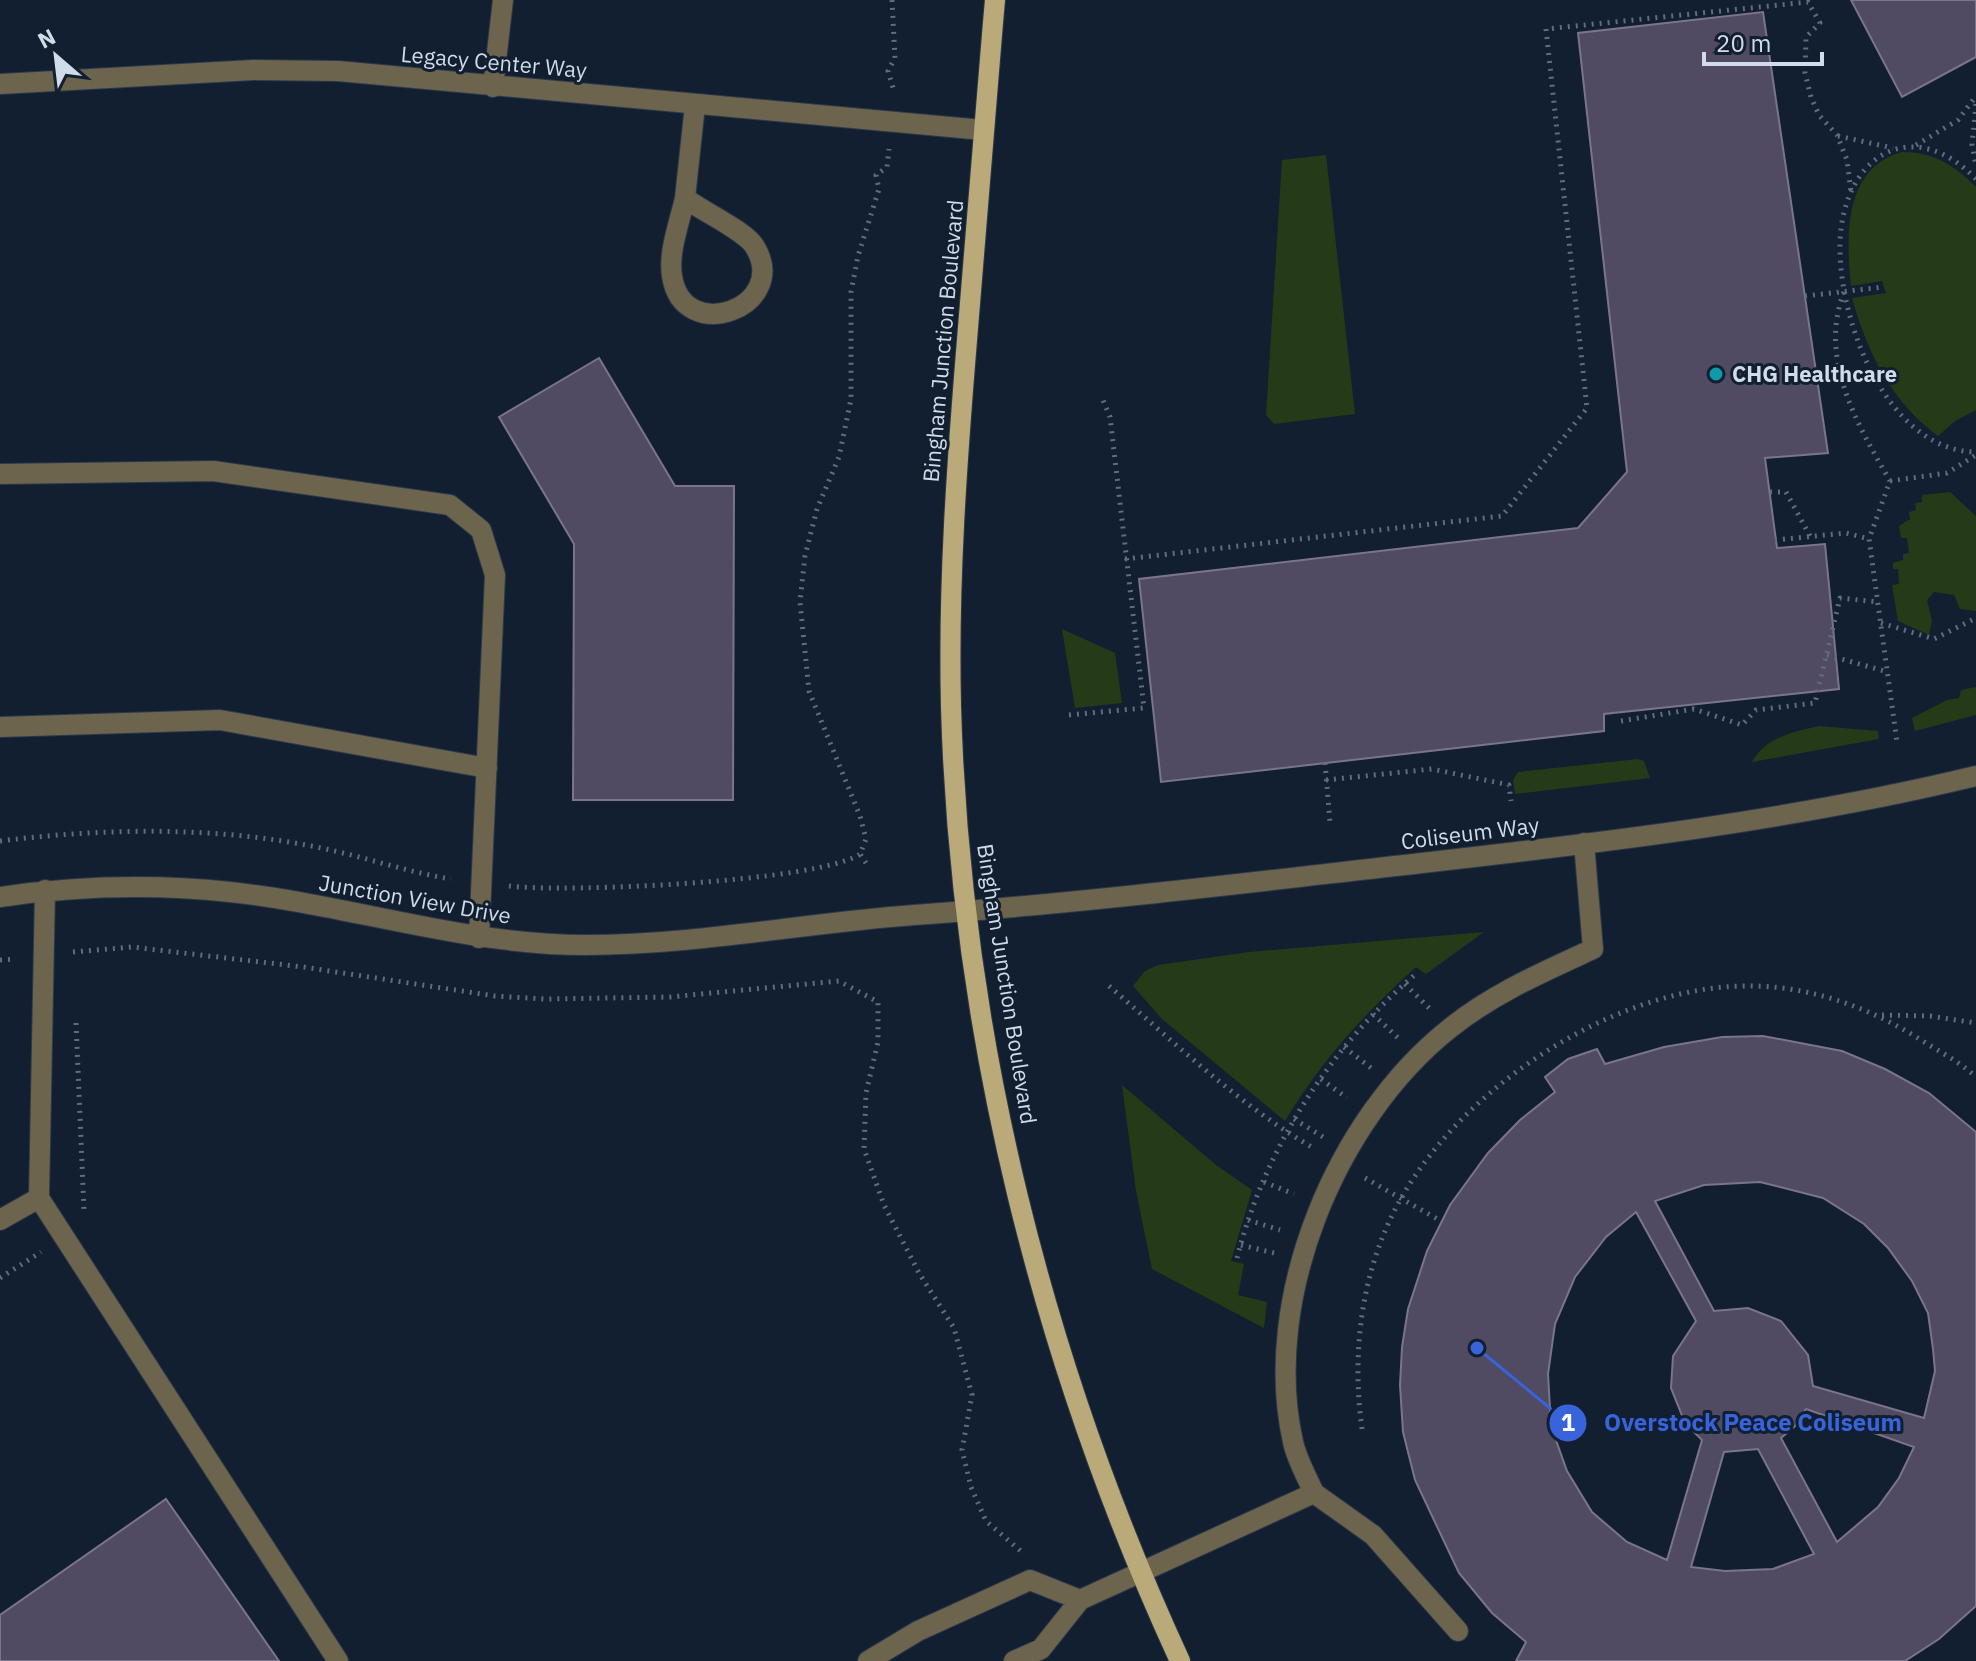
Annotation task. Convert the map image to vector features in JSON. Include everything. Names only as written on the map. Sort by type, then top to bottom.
[{"type":"main road","name":"Bingham Junction Boulevard","points":[[995,0],[951,573],[951,708],[966,911],[991,1062],[1029,1237],[1075,1396],[1141,1575],[1180,1661]]},
{"type":"street","points":[[493,87],[503,0]]},
{"type":"street","name":"Legacy Center Way","points":[[0,84],[295,70],[983,130]]},
{"type":"street","points":[[685,198],[708,216],[744,234],[754,245],[761,274],[749,301],[737,310],[723,315],[709,314],[683,301],[675,288],[672,259],[685,198],[695,105]]},
{"type":"street","points":[[0,474],[213,471],[450,505],[481,530],[495,575],[479,938]]},
{"type":"street","points":[[0,727],[220,720],[487,768]]},
{"type":"street","name":"Coliseum Way","points":[[966,911],[1059,905],[1584,843],[1849,803],[1976,776]]},
{"type":"street","points":[[1458,1631],[1373,1535],[1314,1493],[1294,1445],[1286,1383],[1290,1321],[1308,1238],[1341,1164],[1381,1100],[1450,1028],[1494,998],[1593,949],[1593,913],[1584,843]]},
{"type":"street","name":"Junction View Drive","points":[[0,897],[45,890],[172,888],[231,892],[479,938],[578,945],[679,943],[876,918],[966,911]]},
{"type":"street","points":[[45,890],[39,1198],[338,1661]]},
{"type":"street","points":[[0,1220],[39,1198]]},
{"type":"street","points":[[1014,1661],[1041,1649],[1080,1600],[1141,1575],[1314,1493]]},
{"type":"street","points":[[868,1661],[918,1631],[1030,1580],[1080,1600]]},
{"type":"path","points":[[0,841],[164,832],[248,837],[319,847],[437,877],[583,889],[771,875],[849,861],[860,854],[866,839],[860,816],[809,691],[800,602],[811,532],[839,457],[851,399],[851,292],[858,256],[879,189],[876,175],[887,167],[894,82],[888,71],[895,58],[892,0]]},
{"type":"path","points":[[1125,559],[1502,516],[1587,408],[1546,29],[1808,2],[1820,23],[1806,37],[1805,73],[1819,115],[1837,135],[1847,160],[1851,192]]},
{"type":"path","points":[[1837,135],[1893,148],[1915,145],[1958,120],[1976,96]]},
{"type":"path","points":[[1976,104],[1972,132],[1976,166]]},
{"type":"path","points":[[1915,145],[1946,154],[1976,179]]},
{"type":"path","points":[[1893,148],[1867,164],[1851,192],[1841,229],[1844,292],[1863,354],[1899,412],[1923,435],[1947,448],[1976,453]]},
{"type":"path","points":[[1805,296],[1884,287]]},
{"type":"path","points":[[1844,292],[1835,314],[1833,341],[1843,383],[1860,429],[1890,481],[1869,539],[1897,742]]},
{"type":"path","points":[[1069,715],[1144,708],[1110,417],[1103,400]]},
{"type":"path","points":[[1890,481],[1947,473],[1976,453]]},
{"type":"path","points":[[1770,492],[1786,492],[1810,536]]},
{"type":"path","points":[[1775,540],[1846,533],[1869,539]]},
{"type":"path","points":[[1621,721],[1694,709],[1742,725],[1756,710],[1815,703],[1840,598],[1878,602]]},
{"type":"path","points":[[1881,623],[1934,639],[1976,618]]},
{"type":"path","points":[[1827,655],[1888,672]]},
{"type":"path","points":[[1325,763],[1330,822]]},
{"type":"path","points":[[1326,780],[1432,769],[1509,785],[1511,801]]},
{"type":"path","points":[[860,854],[866,863]]},
{"type":"path","points":[[78,951],[132,947],[303,967],[507,997],[670,997],[839,981],[878,1002],[878,1042],[866,1093],[864,1149],[884,1205],[919,1273],[954,1328],[972,1395],[962,1450],[971,1487],[986,1521],[1023,1554]]},
{"type":"path","points":[[1237,1258],[1248,1220],[1286,1132],[1344,1047],[1373,1014],[1417,973]]},
{"type":"path","points":[[1109,986],[1211,1075],[1286,1132],[1441,1221]]},
{"type":"path","points":[[1362,1429],[1356,1385],[1358,1338],[1377,1258],[1401,1198],[1421,1166],[1501,1082],[1560,1043],[1608,1018],[1687,991],[1756,986],[1806,992],[1881,1015],[1930,1016],[1976,1023]]},
{"type":"path","points":[[1881,1015],[1976,1077]]},
{"type":"green space","points":[[1902,152],[1924,154],[1943,161],[1976,187],[1976,410],[1955,421],[1938,436],[1907,408],[1883,375],[1852,298],[1886,293],[1882,281],[1851,286],[1849,226],[1852,207],[1868,173],[1883,160]]},
{"type":"green space","points":[[1326,155],[1355,414],[1274,424],[1266,415],[1282,160]]},
{"type":"green space","points":[[1950,492],[1976,516],[1976,611],[1960,609],[1954,595],[1934,592],[1927,600],[1932,621],[1929,635],[1898,621],[1892,585],[1899,584],[1898,569],[1893,569],[1893,563],[1903,560],[1903,554],[1909,553],[1907,538],[1901,538],[1899,526],[1910,519],[1909,512],[1916,510],[1915,503],[1922,502],[1922,495]]},
{"type":"green space","points":[[1062,629],[1115,653],[1122,703],[1075,708]]},
{"type":"green space","points":[[1976,687],[1976,715],[1915,731],[1912,718],[1947,700],[1959,698],[1961,690]]},
{"type":"green space","points":[[1819,726],[1878,731],[1879,739],[1752,762],[1772,741]]},
{"type":"green space","points":[[1638,759],[1644,761],[1650,778],[1515,794],[1513,780],[1518,772]]},
{"type":"green space","points":[[1484,932],[1426,974],[1416,967],[1397,985],[1329,1058],[1285,1121],[1162,1019],[1133,986],[1145,971],[1158,965],[1249,952]]},
{"type":"green space","points":[[1122,1085],[1216,1165],[1252,1190],[1231,1261],[1244,1264],[1238,1295],[1267,1302],[1264,1328],[1152,1269],[1136,1191]]},
{"type":"building","points":[[1851,0],[1976,0],[1976,57],[1902,97]]},
{"type":"building","name":"CHG Healthcare","points":[[1763,12],[1828,453],[1765,458],[1777,548],[1825,544],[1839,689],[1604,714],[1604,731],[1161,782],[1139,579],[1578,528],[1627,472],[1578,33]]},
{"type":"building","points":[[599,358],[675,486],[734,486],[733,800],[573,800],[574,544],[499,417]]},
{"type":"building","points":[[1763,1036],[1842,1051],[1885,1069],[1929,1093],[1976,1132],[1976,1606],[1939,1639],[1905,1661],[1516,1661],[1526,1642],[1492,1613],[1459,1573],[1415,1480],[1403,1432],[1400,1385],[1402,1347],[1408,1309],[1427,1251],[1450,1205],[1488,1153],[1520,1120],[1555,1092],[1545,1077],[1568,1059],[1597,1049],[1605,1064],[1664,1047],[1722,1037]],"holes":[[[1760,1182],[1823,1198],[1864,1224],[1888,1248],[1912,1281],[1928,1313],[1935,1371],[1924,1418],[1813,1386],[1808,1355],[1781,1321],[1748,1308],[1714,1311],[1655,1201],[1704,1185]],[[1636,1212],[1696,1321],[1673,1356],[1671,1388],[1685,1423],[1702,1440],[1667,1560],[1627,1542],[1592,1512],[1567,1471],[1551,1426],[1548,1374],[1555,1324],[1575,1277],[1606,1237]],[[1806,1409],[1914,1447],[1899,1478],[1878,1507],[1837,1542],[1781,1438],[1795,1426]],[[1758,1449],[1814,1554],[1773,1569],[1725,1571],[1691,1567],[1724,1452]]]},
{"type":"building","points":[[166,1499],[279,1661],[0,1661],[0,1615]]},
{"type":"place","name":"CHG Healthcare","points":[[1716,374]]},
{"type":"place","name":"Overstock Peace Coliseum","points":[[1477,1348]]}]
